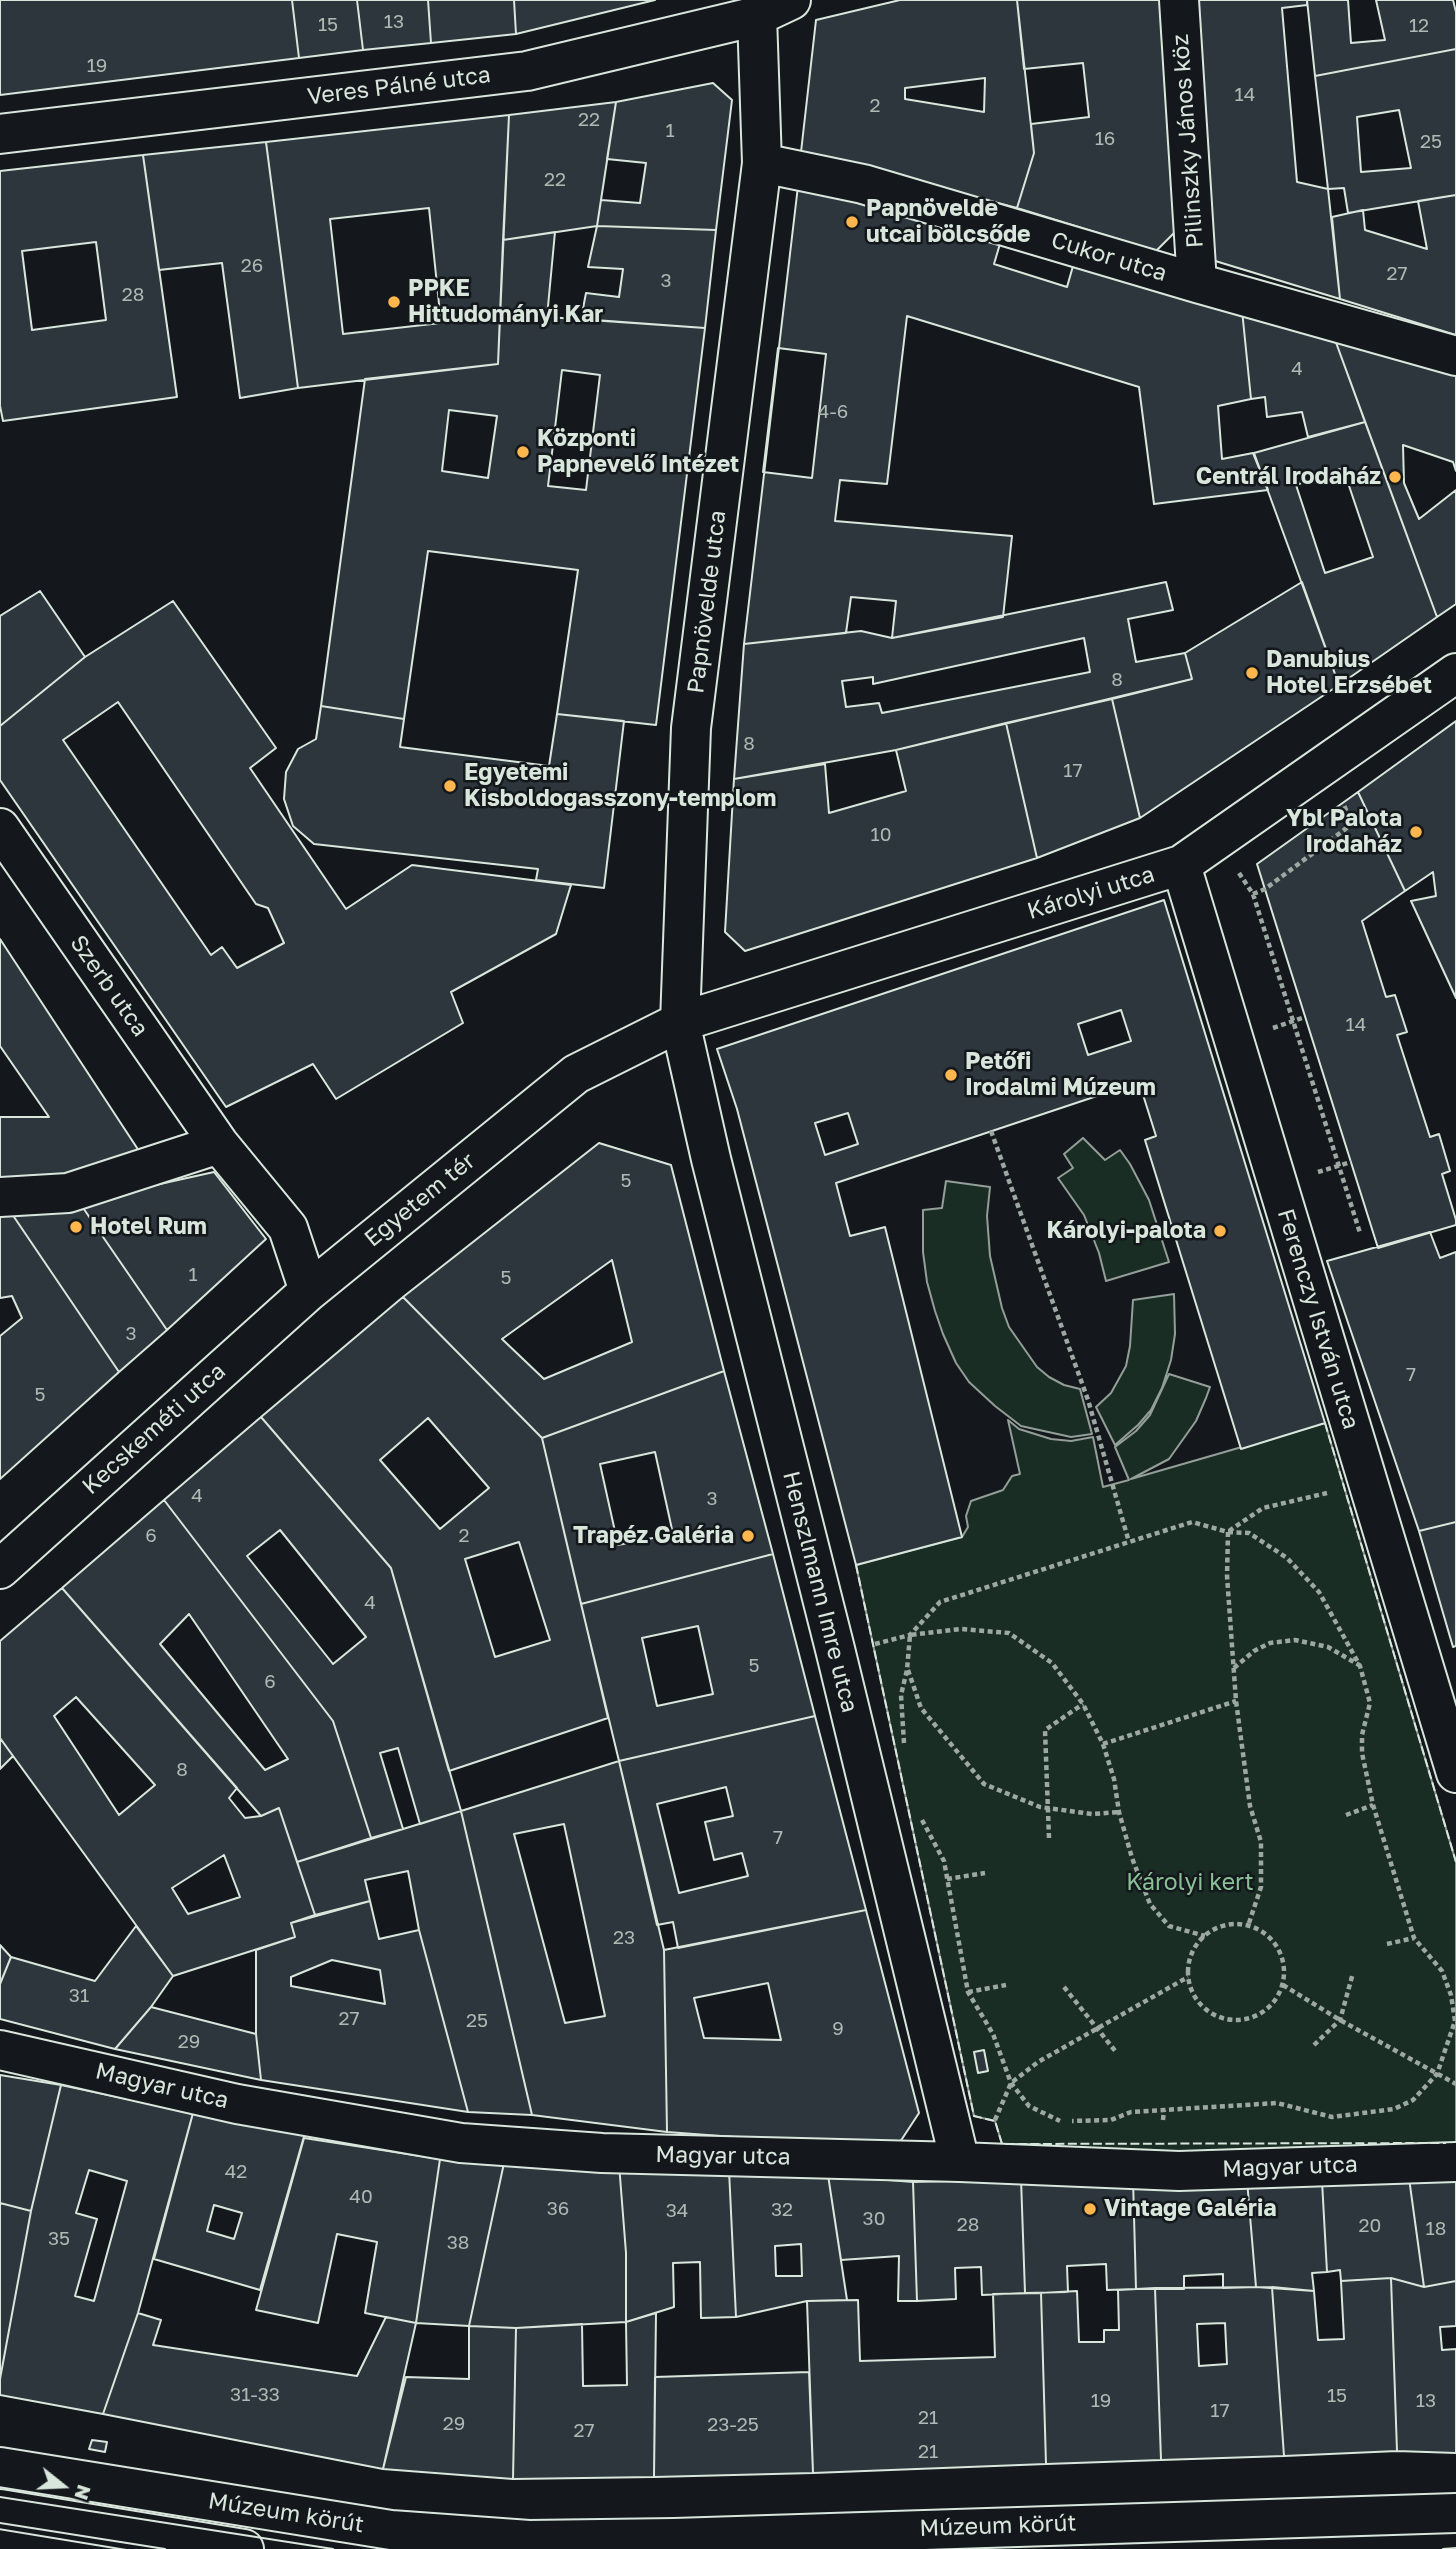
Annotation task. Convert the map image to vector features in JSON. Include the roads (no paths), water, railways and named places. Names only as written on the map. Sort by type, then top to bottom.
[{"type":"street","name":"Veres Pálné utca","points":[[0,134],[527,71],[757,16],[791,0]]},
{"type":"street","name":"Pilinszky János köz","points":[[1179,0],[1197,283]]},
{"type":"street","name":"Papnövelde utca","points":[[680,1022],[691,728],[761,163],[757,16]]},
{"type":"street","name":"Cukor utca","points":[[761,163],[863,184],[1456,356]]},
{"type":"street","name":"Károlyi utca","points":[[680,1022],[1181,865],[1456,673]]},
{"type":"street","name":"Szerb utca","points":[[0,828],[219,1144]]},
{"type":"street","name":"Ferenczy István utca","points":[[1181,865],[1456,1773]]},
{"type":"street","name":"Henszlmann Imre utca","points":[[680,1022],[711,1159],[835,1649],[960,2162]]},
{"type":"street","name":"Egyetem tér","points":[[309,1291],[576,1074],[680,1022]]},
{"type":"street","points":[[0,1197],[68,1193],[219,1144],[288,1227],[309,1291]]},
{"type":"street","name":"Kecskeméti utca","points":[[0,1569],[309,1291]]},
{"type":"street","name":"Magyar utca","points":[[0,2050],[237,2104],[461,2143],[602,2153],[960,2162],[1179,2171],[1456,2162]]},
{"type":"street","name":"Múzeum körút","points":[[0,2468],[419,2533],[529,2540],[678,2543],[1456,2512]]},
{"type":"street","name":"Múzeum körút","points":[[0,2509],[244,2549]]},
{"type":"tram line","points":[[0,2497],[333,2549]]},
{"type":"tram line","points":[[0,2523],[165,2549]]},
{"type":"tram line","points":[[1443,2549],[1456,2548]]},
{"type":"place","name":"Papnövelde utcai bölcsőde","points":[[852,222]]},
{"type":"place","name":"PPKE Hittudományi Kar","points":[[394,302]]},
{"type":"place","name":"Központi Papnevelő Intézet","points":[[523,452]]},
{"type":"place","name":"Centrál Irodaház","points":[[1395,477]]},
{"type":"place","name":"Danubius Hotel Erzsébet","points":[[1252,673]]},
{"type":"place","name":"Egyetemi Kisboldogasszony-templom","points":[[450,786]]},
{"type":"place","name":"Ybl Palota Irodaház","points":[[1416,832]]},
{"type":"place","name":"Petőfi Irodalmi Múzeum","points":[[951,1075]]},
{"type":"place","name":"Hotel Rum","points":[[76,1227]]},
{"type":"place","name":"Károlyi-palota","points":[[1220,1231]]},
{"type":"place","name":"Trapéz Galéria","points":[[748,1536]]},
{"type":"place","name":"Vintage Galéria","points":[[1090,2209]]},
{"type":"park label","name":"Károlyi kert","points":[[1190,1883]]}]
